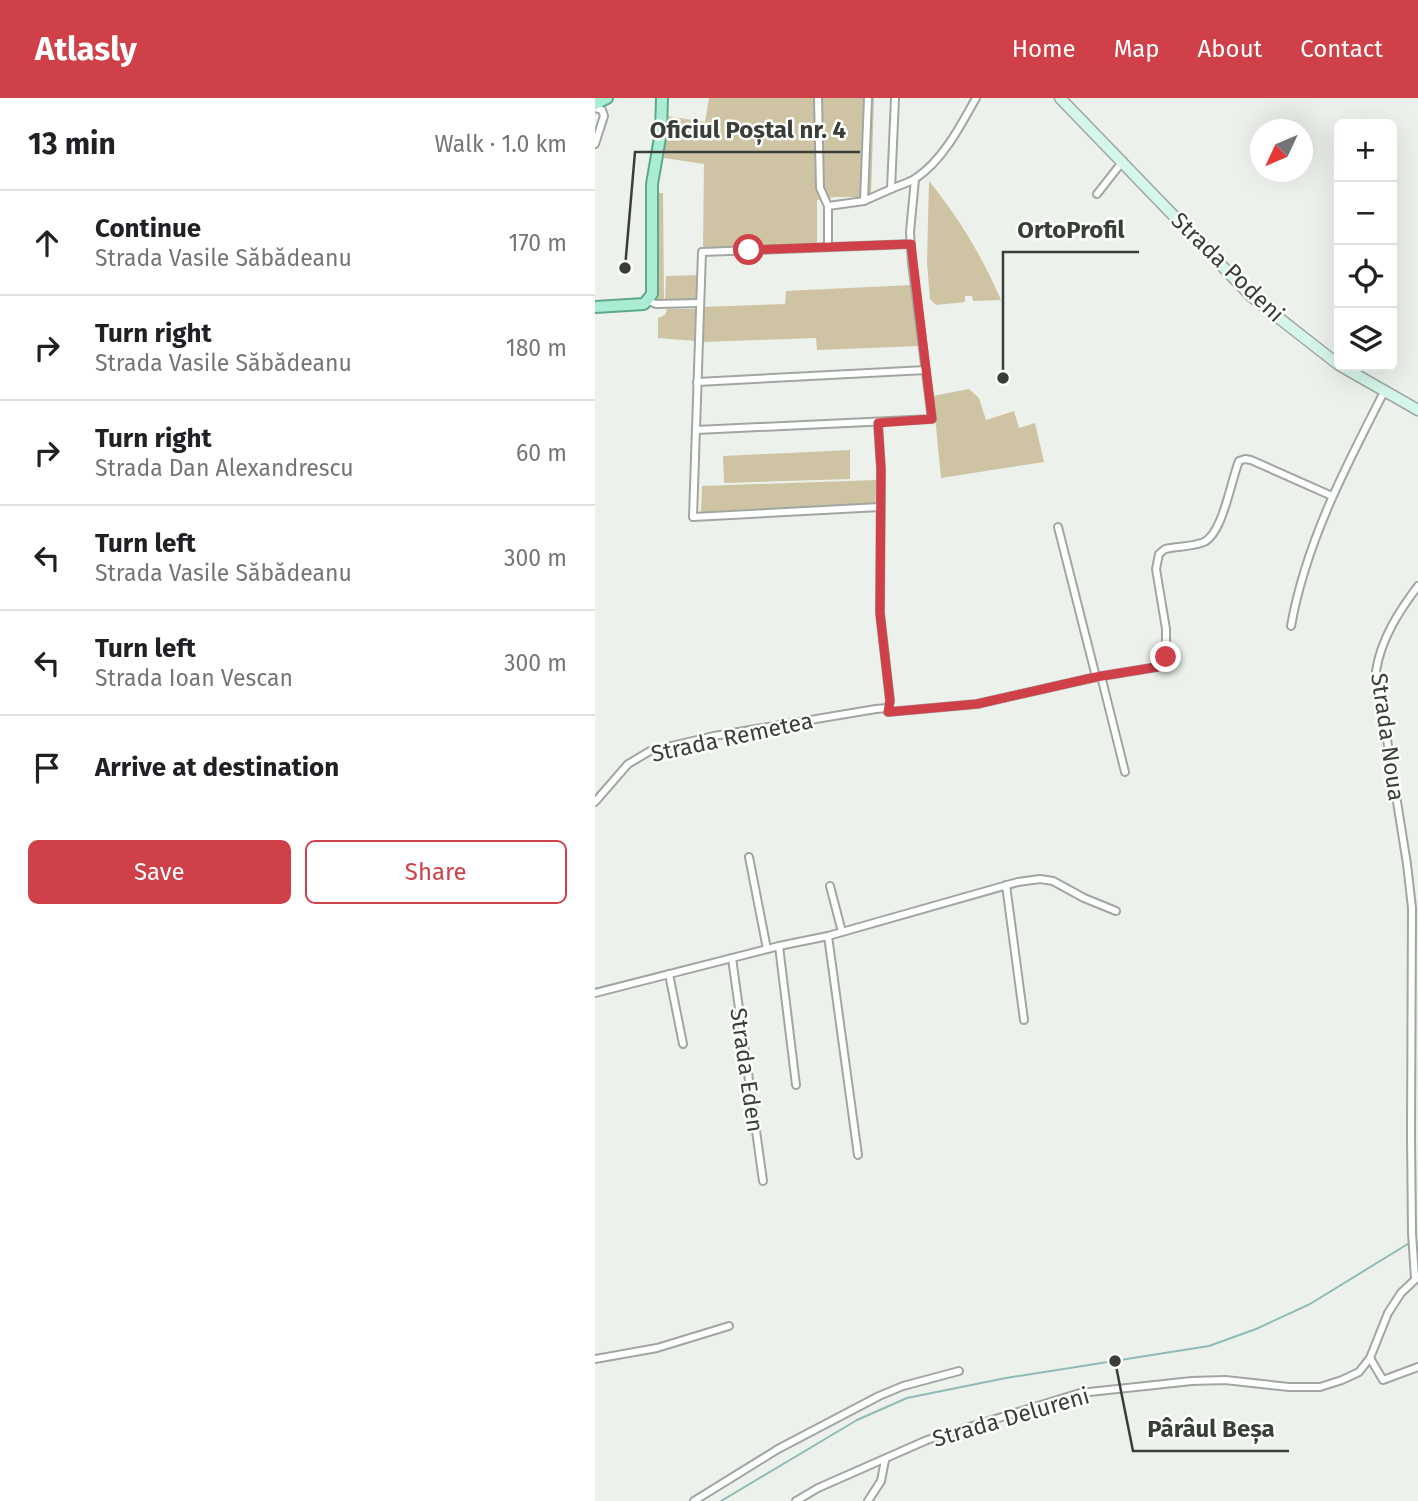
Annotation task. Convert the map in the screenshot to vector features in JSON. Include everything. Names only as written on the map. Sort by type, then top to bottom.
[{"type":"main road","points":[[595,106],[607,98]]},
{"type":"main road","points":[[595,307],[637,305],[648,301],[653,290],[652,184],[663,98]]},
{"type":"main road","name":"Strada Podeni","points":[[1060,98],[1252,297],[1334,360]]},
{"type":"main road","name":"Strada Podeni","points":[[1350,371],[1418,410]]},
{"type":"street","points":[[818,98],[820,188],[828,206],[828,247]]},
{"type":"street","points":[[864,201],[868,98]]},
{"type":"street","points":[[891,189],[895,98]]},
{"type":"street","points":[[828,206],[864,201],[915,179],[930,167],[941,153],[976,98]]},
{"type":"street","points":[[595,106],[604,113],[595,144]]},
{"type":"street","points":[[1097,194],[1123,161]]},
{"type":"street","points":[[696,430],[932,419],[911,244],[915,179]]},
{"type":"street","points":[[880,507],[693,517],[702,252],[911,244]]},
{"type":"street","points":[[648,301],[656,304],[700,303]]},
{"type":"street","points":[[697,382],[926,370]]},
{"type":"street","points":[[1291,626],[1296,600],[1332,496],[1384,392]]},
{"type":"street","points":[[878,423],[881,459],[880,613],[890,701],[888,708]]},
{"type":"street","name":"Strada Remetea","points":[[595,802],[628,764],[650,751],[714,736],[888,708],[888,712],[977,704],[1099,676],[1157,667],[1166,657],[1166,629],[1156,561],[1165,550],[1202,543],[1209,538],[1221,514],[1239,461],[1251,460],[1332,496]]},
{"type":"street","points":[[1058,527],[1125,772]]},
{"type":"street","name":"Strada Noua","points":[[1417,1278],[1412,1233],[1412,908],[1376,671],[1384,641],[1418,586]]},
{"type":"street","points":[[749,857],[767,949]]},
{"type":"street","points":[[595,993],[828,936],[1006,885],[1040,879],[1053,881],[1084,898],[1117,911]]},
{"type":"street","points":[[1006,885],[1024,1020]]},
{"type":"street","points":[[830,886],[842,932]]},
{"type":"street","points":[[828,936],[857,1155]]},
{"type":"street","name":"Strada Eden","points":[[779,946],[796,1085]]},
{"type":"street","name":"Strada Eden","points":[[732,958],[763,1181]]},
{"type":"street","points":[[669,974],[683,1044]]},
{"type":"street","points":[[1417,1278],[1401,1293],[1388,1312],[1370,1358],[1383,1380],[1418,1367]]},
{"type":"street","points":[[595,1359],[657,1348],[729,1326]]},
{"type":"street","name":"Strada Delureni","points":[[796,1501],[818,1488],[927,1440],[1080,1393],[1225,1380],[1289,1387],[1320,1387],[1359,1372],[1370,1358]]},
{"type":"street","points":[[694,1501],[778,1449],[879,1396],[902,1386],[959,1371]]},
{"type":"street","points":[[868,1501],[881,1481],[885,1460]]},
{"type":"shaded area","points":[[709,98],[874,98],[871,197],[817,200],[817,246],[703,250],[704,164],[664,158],[667,116],[705,122]]},
{"type":"shaded area","points":[[929,181],[969,238],[1001,300],[973,301],[972,296],[965,296],[965,302],[936,305],[930,299],[927,263]]},
{"type":"shaded area","points":[[656,193],[663,193],[664,299],[657,299]]},
{"type":"shaded area","points":[[699,275],[698,300],[665,300],[666,276]]},
{"type":"shaded area","points":[[911,285],[920,346],[817,350],[816,338],[703,342],[702,307],[785,304],[786,291]]},
{"type":"shaded area","points":[[667,309],[697,309],[696,341],[658,338],[658,318],[665,315]]},
{"type":"shaded area","points":[[969,389],[979,398],[986,420],[1014,411],[1019,428],[1035,423],[1044,462],[941,478],[933,396]]},
{"type":"shaded area","points":[[850,450],[850,479],[724,483],[723,456]]},
{"type":"shaded area","points":[[877,480],[875,503],[701,512],[702,486]]},
{"type":"waterway","points":[[721,1501],[857,1420],[907,1398],[1006,1378],[1209,1346],[1256,1329],[1310,1304],[1411,1242]]},
{"type":"place","name":"Oficiul Poștal nr. 4","points":[[625,268]]},
{"type":"place","name":"OrtoProfil","points":[[1003,378]]},
{"type":"place","name":"Pârâul Beșa","points":[[1115,1361]]},
{"type":"route","points":[[749,250],[911,244],[932,419],[878,423],[881,469],[880,613],[890,701],[888,712],[977,704],[1096,677],[1157,667],[1166,657]]}]
